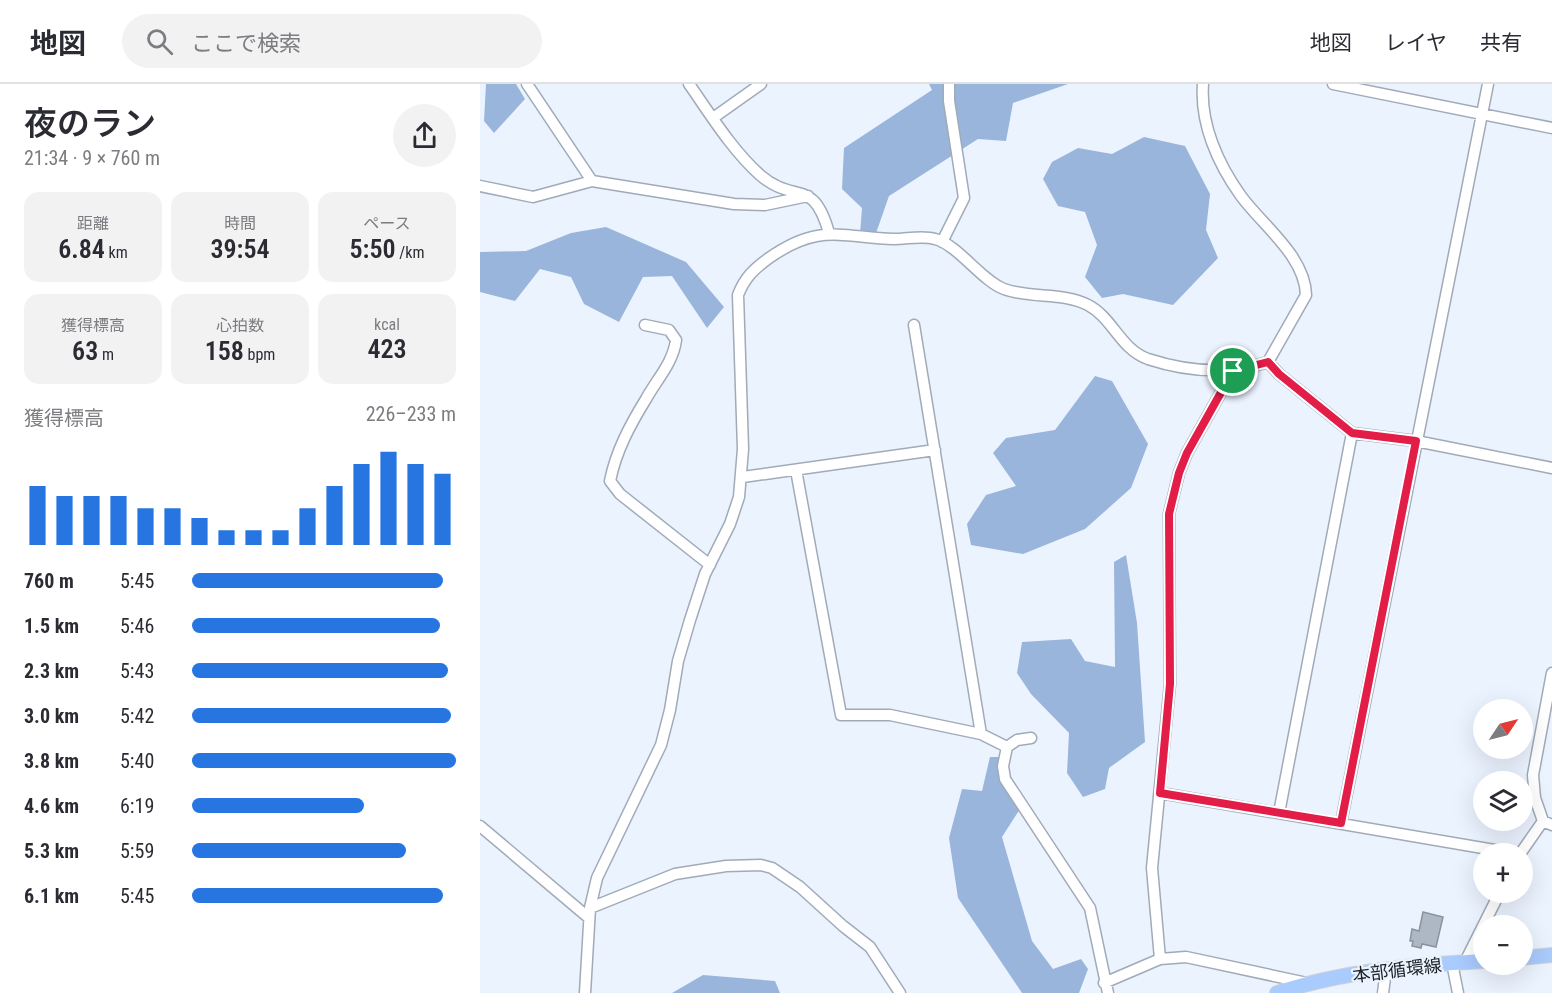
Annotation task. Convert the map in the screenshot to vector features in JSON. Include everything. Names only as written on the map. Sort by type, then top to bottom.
[{"type":"main road","points":[[1533,957],[1552,955]]},
{"type":"main road","name":"本部循環線","points":[[1277,993],[1306,983],[1386,970],[1473,961]]},
{"type":"street","points":[[527,84],[592,181]]},
{"type":"street","points":[[689,84],[713,118],[759,174],[782,188],[808,196],[817,202],[823,211],[828,233]]},
{"type":"street","points":[[713,118],[761,84]]},
{"type":"street","points":[[942,242],[964,198],[949,101],[949,84]]},
{"type":"street","points":[[585,993],[590,913],[597,878],[661,745],[670,710],[678,661],[710,565],[730,524],[743,477],[738,295],[744,280],[754,268],[794,241],[828,233],[894,239],[935,238],[1001,288],[1018,294],[1078,300],[1091,306],[1124,343],[1147,358],[1172,365],[1233,371],[1268,362],[1306,295],[1306,285],[1292,258],[1241,196],[1226,172],[1206,125],[1203,84]]},
{"type":"street","points":[[1334,84],[1552,128]]},
{"type":"street","points":[[1341,823],[1488,84]]},
{"type":"street","points":[[480,186],[532,197],[592,181],[734,204],[765,204],[808,196]]},
{"type":"street","points":[[645,325],[669,330],[676,340],[674,355],[646,398],[614,458],[610,481],[620,494],[710,565]]},
{"type":"street","points":[[914,325],[981,734]]},
{"type":"street","points":[[1268,362],[1279,374],[1352,433],[1416,441],[1552,468]]},
{"type":"street","points":[[1160,959],[1152,868],[1170,684],[1169,514],[1179,473],[1187,453],[1233,371]]},
{"type":"street","points":[[1279,813],[1352,433]]},
{"type":"street","points":[[743,477],[935,450]]},
{"type":"street","points":[[796,470],[841,715],[890,715],[981,734],[1007,747]]},
{"type":"street","points":[[1529,843],[1548,823],[1535,798],[1533,775],[1552,673]]},
{"type":"street","points":[[1032,738],[1017,740],[1007,747],[1003,766],[1005,779],[1090,908],[1106,988],[1160,959],[1186,957],[1306,983]]},
{"type":"street","points":[[1160,793],[1473,846]]},
{"type":"street","points":[[480,826],[590,913]]},
{"type":"street","points":[[590,913],[675,874],[726,866],[760,865],[772,868],[800,886],[843,926],[870,947],[900,993]]},
{"type":"street","points":[[1458,993],[1459,962],[1494,903]]},
{"type":"street","points":[[1383,993],[1386,970]]},
{"type":"shaded area","points":[[486,84],[516,84],[525,99],[494,133],[484,121]]},
{"type":"shaded area","points":[[929,84],[1068,84],[1013,103],[1006,141],[978,139],[889,196],[875,236],[860,234],[862,208],[842,189],[844,148],[932,90]]},
{"type":"shaded area","points":[[1144,137],[1185,146],[1210,194],[1206,230],[1218,258],[1173,305],[1123,294],[1102,298],[1085,277],[1097,245],[1085,212],[1058,206],[1043,179],[1052,162],[1078,148],[1112,154]]},
{"type":"shaded area","points":[[606,227],[686,262],[724,307],[707,328],[672,276],[643,277],[619,322],[584,304],[571,277],[540,269],[515,301],[480,292],[480,252],[526,251],[571,233]]},
{"type":"shaded area","points":[[1095,376],[1112,381],[1148,444],[1131,488],[1085,529],[1023,554],[971,545],[967,524],[986,495],[1016,486],[993,453],[1006,438],[1055,430]]},
{"type":"shaded area","points":[[1126,555],[1137,623],[1145,742],[1109,768],[1105,789],[1083,797],[1067,773],[1069,733],[1031,694],[1017,673],[1022,642],[1071,639],[1085,661],[1115,667],[1114,562]]},
{"type":"shaded area","points":[[990,757],[1000,757],[1020,809],[1002,837],[1032,941],[1053,969],[1081,959],[1088,969],[1079,993],[1022,993],[958,898],[949,838],[962,789],[982,791]]},
{"type":"shaded area","points":[[703,975],[775,981],[780,993],[672,993]]},
{"type":"building","points":[[1423,912],[1443,917],[1436,947],[1422,944],[1421,948],[1412,946],[1413,941],[1410,941],[1412,929],[1419,931]]},
{"type":"route","points":[[1268,362],[1279,374],[1352,433],[1416,441],[1341,823],[1160,793],[1170,684],[1169,514],[1179,473],[1187,453],[1233,371],[1268,362]]}]
